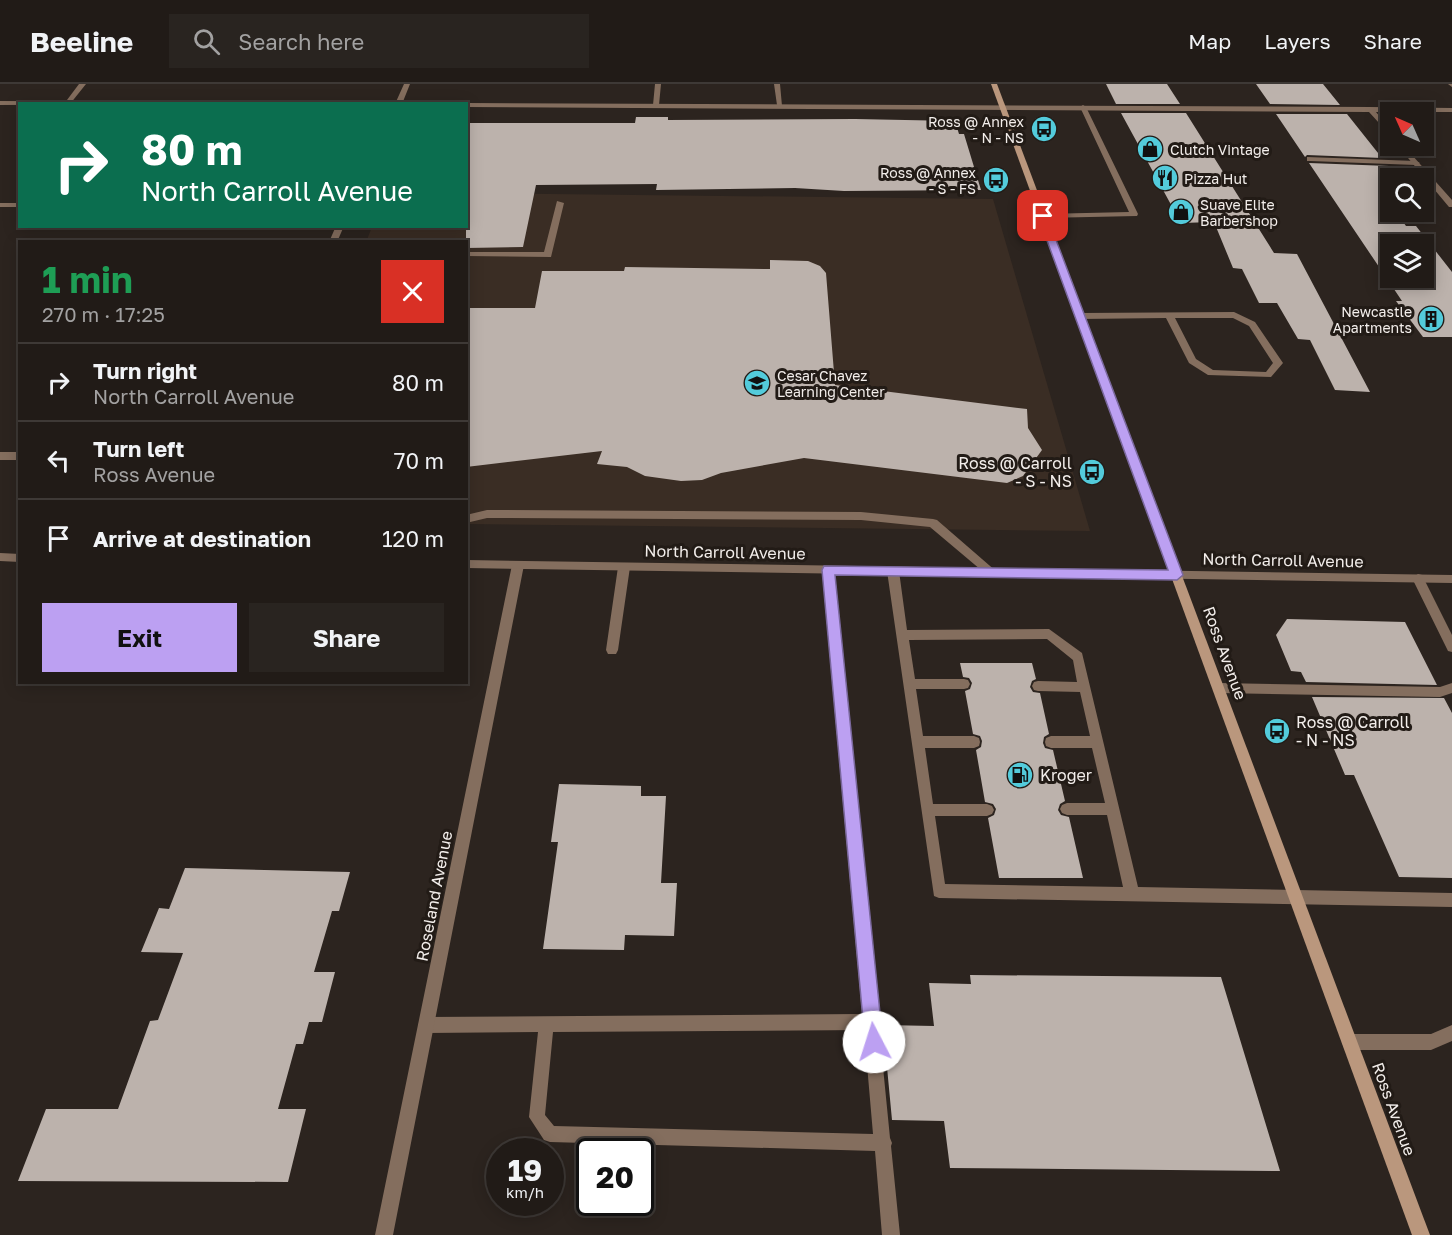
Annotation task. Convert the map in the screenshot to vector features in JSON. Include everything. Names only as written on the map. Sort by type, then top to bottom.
[{"type":"main road","name":"Ross Avenue","points":[[994,84],[1421,1235]]},
{"type":"street","points":[[68,102],[83,84]]},
{"type":"street","points":[[399,102],[407,84]]},
{"type":"street","points":[[656,105],[658,84]]},
{"type":"street","points":[[777,84],[780,105]]},
{"type":"street","points":[[0,103],[18,103]]},
{"type":"street","points":[[468,105],[1452,110]]},
{"type":"street","points":[[1043,216],[1134,214],[1083,107]]},
{"type":"street","points":[[1370,109],[1380,121]]},
{"type":"street","points":[[1410,156],[1452,205]]},
{"type":"street","points":[[1310,159],[1416,163]]},
{"type":"street","points":[[468,254],[548,255],[560,203]]},
{"type":"street","points":[[0,205],[18,205]]},
{"type":"street","points":[[1080,316],[1169,315],[1234,315],[1252,324],[1278,363],[1268,375],[1211,373],[1192,362],[1169,315]]},
{"type":"street","points":[[0,456],[18,456]]},
{"type":"street","points":[[468,519],[487,514],[861,516],[933,523],[991,572]]},
{"type":"street","points":[[0,557],[18,558]]},
{"type":"street","name":"North Carroll Avenue","points":[[468,564],[1452,579]]},
{"type":"street","name":"Roseland Avenue","points":[[384,1235],[518,565]]},
{"type":"street","points":[[612,650],[624,567]]},
{"type":"street","points":[[828,570],[891,1235]]},
{"type":"street","points":[[893,571],[939,891],[1452,900]]},
{"type":"street","points":[[1418,578],[1452,647]]},
{"type":"street","points":[[902,634],[1049,634],[1078,657],[1132,894]]},
{"type":"street","points":[[909,684],[964,684]]},
{"type":"street","points":[[1038,686],[1085,687]]},
{"type":"street","points":[[1218,688],[1440,692],[1452,688]]},
{"type":"street","points":[[918,742],[974,742]]},
{"type":"street","points":[[1051,742],[1097,742]]},
{"type":"street","points":[[1067,809],[1112,810]]},
{"type":"street","points":[[928,810],[987,810]]},
{"type":"street","points":[[426,1025],[546,1026],[872,1022]]},
{"type":"street","points":[[546,1026],[537,1117],[550,1134],[884,1143]]},
{"type":"street","points":[[1350,1042],[1431,1042],[1452,1034]]},
{"type":"shaded area","name":"Cesar Chavez Learning Center","points":[[468,193],[993,199],[1090,531],[468,524],[468,240],[367,240],[372,228],[468,228]]},
{"type":"building","points":[[1106,84],[1167,84],[1180,104],[1116,104]]},
{"type":"building","points":[[1256,84],[1323,84],[1340,105],[1270,104]]},
{"type":"building","points":[[1121,113],[1186,113],[1274,253],[1297,254],[1370,392],[1335,390],[1310,340],[1298,339],[1277,303],[1259,303],[1242,269],[1233,268],[1214,222],[1181,223]]},
{"type":"building","points":[[1276,114],[1347,114],[1382,158],[1307,155],[1305,157]]},
{"type":"building","points":[[636,117],[668,117],[668,120],[955,121],[959,134],[964,134],[981,190],[844,191],[795,188],[656,190],[657,184],[536,185],[523,247],[468,248],[466,228],[468,228],[468,123],[635,123]]},
{"type":"building","points":[[1309,163],[1389,166],[1389,168],[1380,168],[1380,222],[1403,222],[1406,226],[1416,226],[1422,234],[1380,234],[1380,268]]},
{"type":"building","points":[[1434,249],[1452,272],[1452,337],[1423,337],[1396,301],[1402,301],[1393,288],[1434,288]]},
{"type":"building","points":[[770,260],[808,261],[820,266],[826,273],[835,385],[1027,409],[1028,428],[1042,450],[1023,476],[1007,483],[804,458],[721,473],[702,480],[681,481],[645,476],[627,467],[597,464],[602,451],[468,467],[468,308],[535,308],[542,271],[624,271],[625,267],[770,269]]},
{"type":"building","points":[[1287,619],[1405,622],[1437,685],[1306,682],[1301,672],[1291,671],[1276,635]]},
{"type":"building","name":"Kroger","points":[[960,663],[1032,663],[1036,679],[1032,681],[1030,687],[1033,692],[1040,693],[1049,734],[1044,737],[1043,743],[1045,748],[1053,750],[1065,801],[1060,804],[1058,810],[1061,815],[1069,817],[1083,878],[999,878],[988,818],[994,815],[996,809],[993,804],[985,802],[976,750],[981,747],[982,741],[980,736],[973,734],[965,691],[970,689],[972,683],[969,678],[963,677]]},
{"type":"building","points":[[1312,697],[1444,698],[1452,713],[1452,878],[1399,877],[1354,775],[1345,775]]},
{"type":"building","points":[[559,784],[641,786],[641,796],[666,796],[661,883],[677,883],[674,936],[625,935],[624,950],[543,949],[558,842],[551,842]]},
{"type":"building","points":[[185,868],[350,872],[339,911],[332,911],[314,972],[335,972],[322,1022],[309,1022],[303,1044],[296,1044],[278,1109],[306,1109],[288,1182],[18,1181],[46,1109],[118,1109],[150,1021],[158,1020],[183,953],[141,952],[159,908],[169,909]]},
{"type":"building","points":[[970,975],[1221,977],[1280,1171],[950,1168],[944,1121],[892,1120],[883,1025],[934,1026],[929,983],[971,984]]},
{"type":"place","name":"Ross @ Annex - N - NS","points":[[1044,129]]},
{"type":"place","name":"Clutch Vintage","points":[[1150,149]]},
{"type":"place","name":"Pizza Hut","points":[[1165,178]]},
{"type":"place","name":"Ross @ Annex - S - FS","points":[[996,180]]},
{"type":"place","name":"Suave Elite Barbershop","points":[[1181,212]]},
{"type":"place","name":"Newcastle Apartments","points":[[1431,319]]},
{"type":"place","name":"Cesar Chavez Learning Center","points":[[757,383]]},
{"type":"place","name":"Ross @ Carroll - S - NS","points":[[1092,472]]},
{"type":"place","name":"Ross @ Carroll - N - NS","points":[[1277,731]]},
{"type":"place","name":"Kroger","points":[[1020,775]]},
{"type":"route","points":[[874,1042],[828,570],[1177,575],[1043,216]]}]
